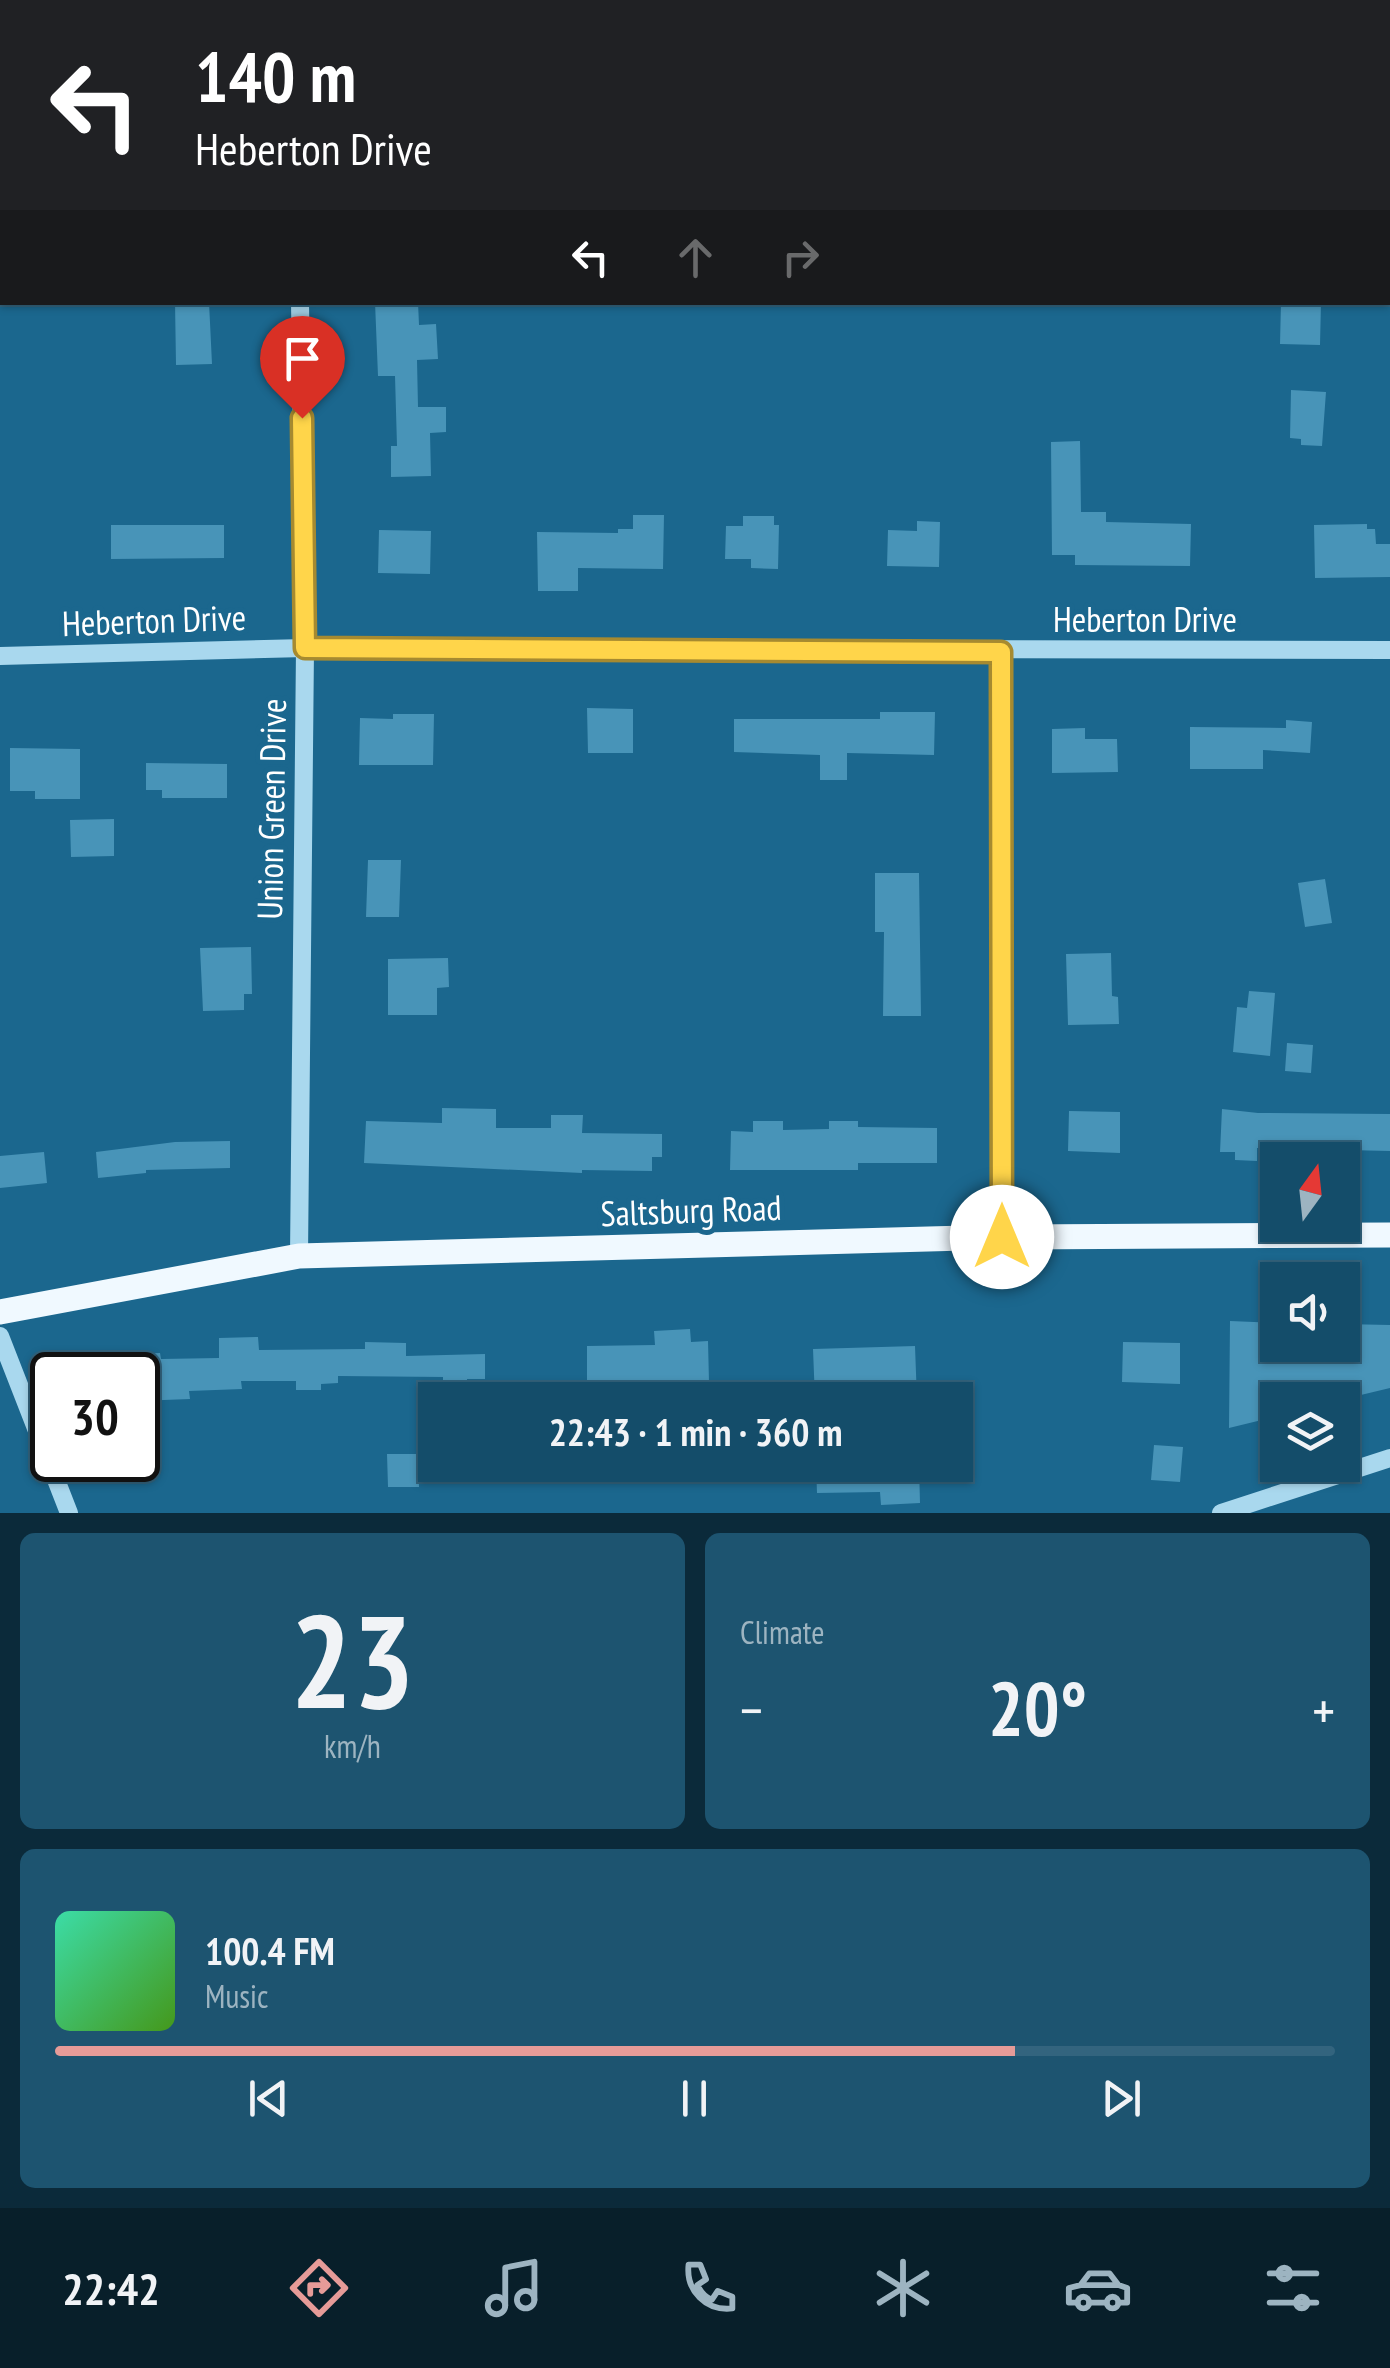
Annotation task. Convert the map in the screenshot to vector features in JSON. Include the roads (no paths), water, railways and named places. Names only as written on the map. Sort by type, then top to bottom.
[{"type":"main road","name":"Saltsburg Road","points":[[0,1312],[300,1256],[1002,1237],[1390,1236]]},
{"type":"street","name":"Union Green Drive","points":[[300,305],[305,648],[300,1256]]},
{"type":"street","name":"Heberton Drive","points":[[0,656],[305,648],[1390,650]]},
{"type":"street","points":[[1001,652],[1002,1237]]},
{"type":"street","points":[[0,1336],[69,1513]]},
{"type":"street","points":[[1222,1513],[1390,1458]]}]
